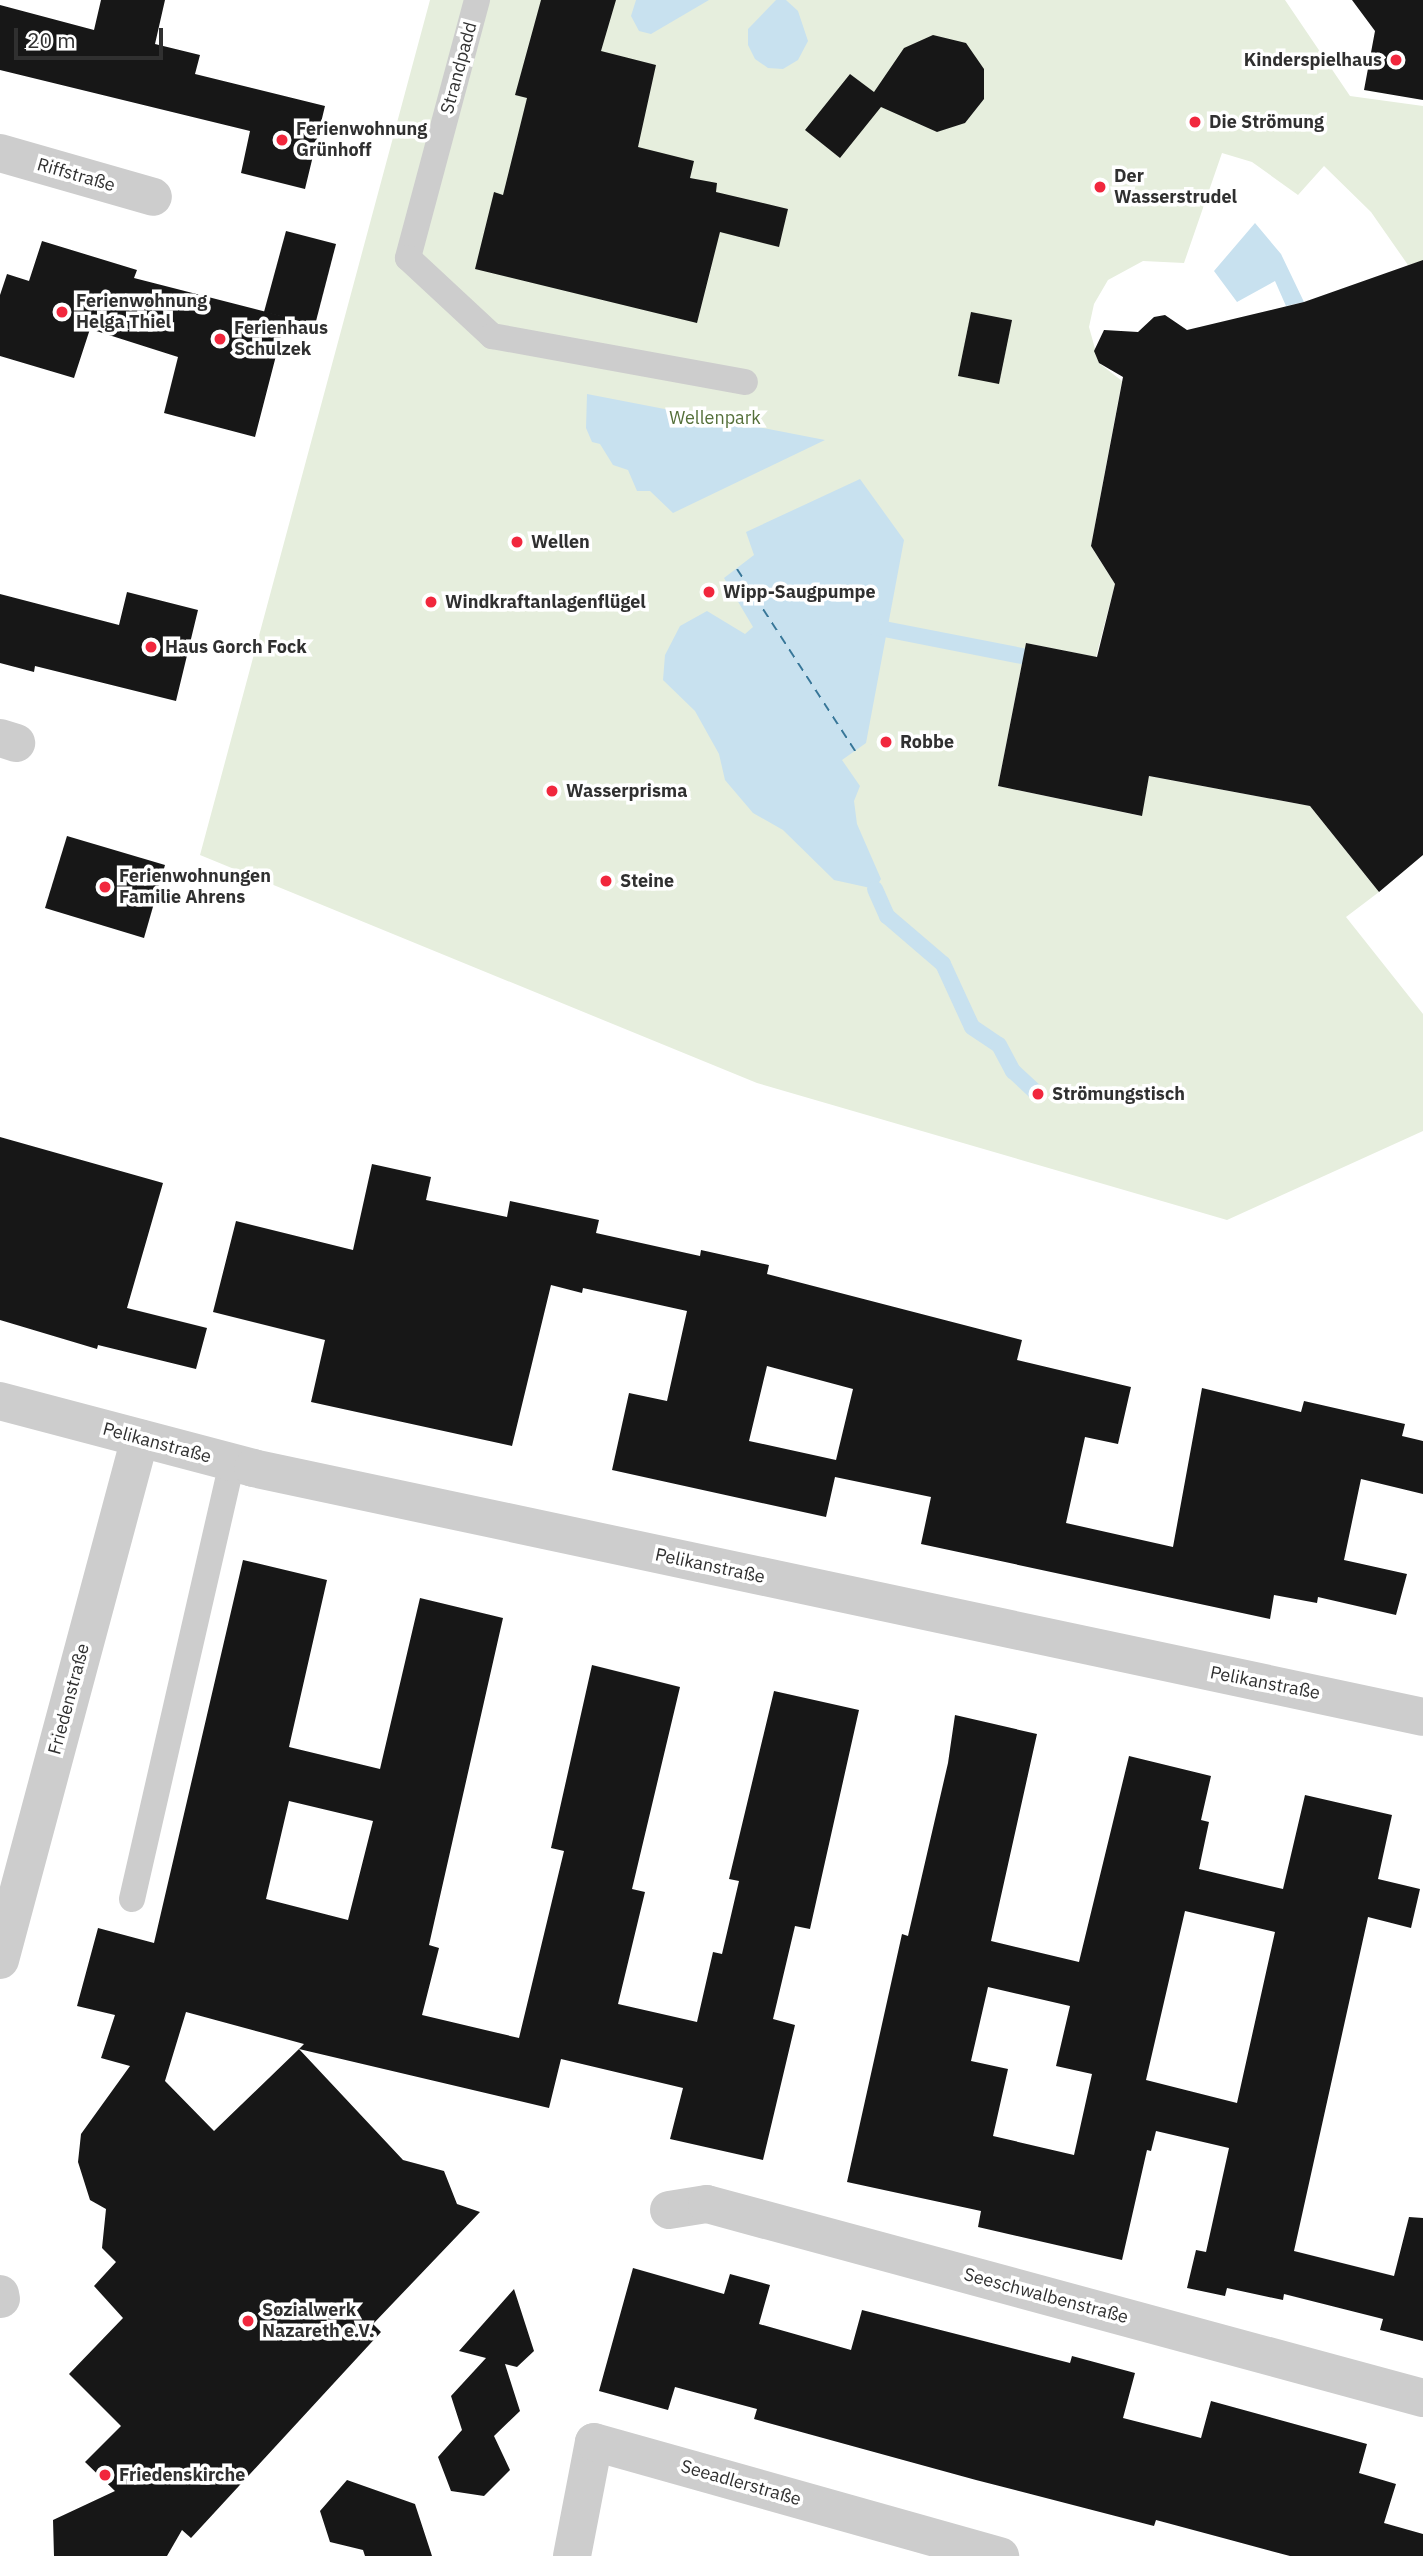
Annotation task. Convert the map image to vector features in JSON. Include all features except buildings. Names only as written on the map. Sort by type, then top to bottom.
[{"type":"street","name":"Riffstraße","points":[[0,153],[153,197]]},
{"type":"street","name":"Pelikanstraße","points":[[0,1401],[232,1462],[1423,1717]]},
{"type":"street","name":"Friedenstraße","points":[[0,1960],[140,1438]]},
{"type":"street","name":"Seeschwalbenstraße","points":[[669,2210],[707,2204],[1423,2398]]},
{"type":"street","points":[[0,2294],[1,2299]]},
{"type":"street","name":"Seeadlerstraße","points":[[572,2556],[594,2442],[1000,2556]]},
{"type":"lane","name":"Strandpadd","points":[[477,0],[408,258],[492,336],[745,382]]},
{"type":"lane","points":[[132,1899],[232,1462]]},
{"type":"green space","name":"Wellenpark","points":[[430,0],[1285,0],[1350,96],[1423,106],[1423,261],[1408,265],[1371,212],[1324,166],[1298,195],[1252,162],[1222,153],[1184,263],[1143,261],[1108,280],[1094,304],[1089,327],[1099,363],[1122,381],[1091,546],[1115,584],[1096,657],[1026,643],[998,786],[1141,816],[1149,776],[1310,806],[1379,892],[1346,917],[1423,1014],[1423,1131],[1227,1220],[757,1083],[200,855]]},
{"type":"water","points":[[636,0],[709,0],[651,34],[639,31],[631,16]]},
{"type":"water","points":[[776,0],[786,0],[798,11],[808,41],[798,60],[783,69],[768,68],[755,59],[748,45],[748,29]]},
{"type":"water","points":[[1255,223],[1281,254],[1304,302],[1286,306],[1275,281],[1237,302],[1214,271]]},
{"type":"water","points":[[587,394],[825,440],[673,513],[650,491],[637,491],[628,470],[613,465],[600,444],[592,442],[586,428]]},
{"type":"water","points":[[860,479],[904,540],[866,743],[842,760],[860,786],[854,801],[857,824],[881,879],[875,889],[834,880],[783,830],[753,813],[725,780],[719,754],[695,711],[663,680],[665,655],[680,626],[707,611],[745,634],[753,627],[724,578],[754,555],[746,532]]},
{"type":"waterway","points":[[874,627],[1042,660]]},
{"type":"waterway","points":[[875,889],[887,916],[943,964],[972,1027],[999,1045],[1013,1071],[1038,1094]]},
{"type":"ferry route","points":[[737,569],[855,751]]},
{"type":"place","name":"Kinderspielhaus","points":[[1396,60]]},
{"type":"place","name":"Die Strömung","points":[[1195,122]]},
{"type":"place","name":"Ferienwohnung Grünhoff","points":[[282,140]]},
{"type":"place","name":"Der Wasserstrudel","points":[[1100,187]]},
{"type":"place","name":"Ferienwohnung Helga Thiel","points":[[62,312]]},
{"type":"place","name":"Ferienhaus Schulzek","points":[[220,339]]},
{"type":"place","name":"Wellen","points":[[517,542]]},
{"type":"place","name":"Wipp-Saugpumpe","points":[[709,592]]},
{"type":"place","name":"Windkraftanlagenflügel","points":[[431,602]]},
{"type":"place","name":"Haus Gorch Fock","points":[[151,647]]},
{"type":"place","name":"Robbe","points":[[886,742]]},
{"type":"place","name":"Wasserprisma","points":[[552,791]]},
{"type":"place","name":"Steine","points":[[606,881]]},
{"type":"place","name":"Ferienwohnungen Familie Ahrens","points":[[105,887]]},
{"type":"place","name":"Strömungstisch","points":[[1038,1094]]},
{"type":"place","name":"Sozialwerk Nazareth e.V.","points":[[248,2321]]},
{"type":"place","name":"Friedenskirche","points":[[105,2475]]}]
